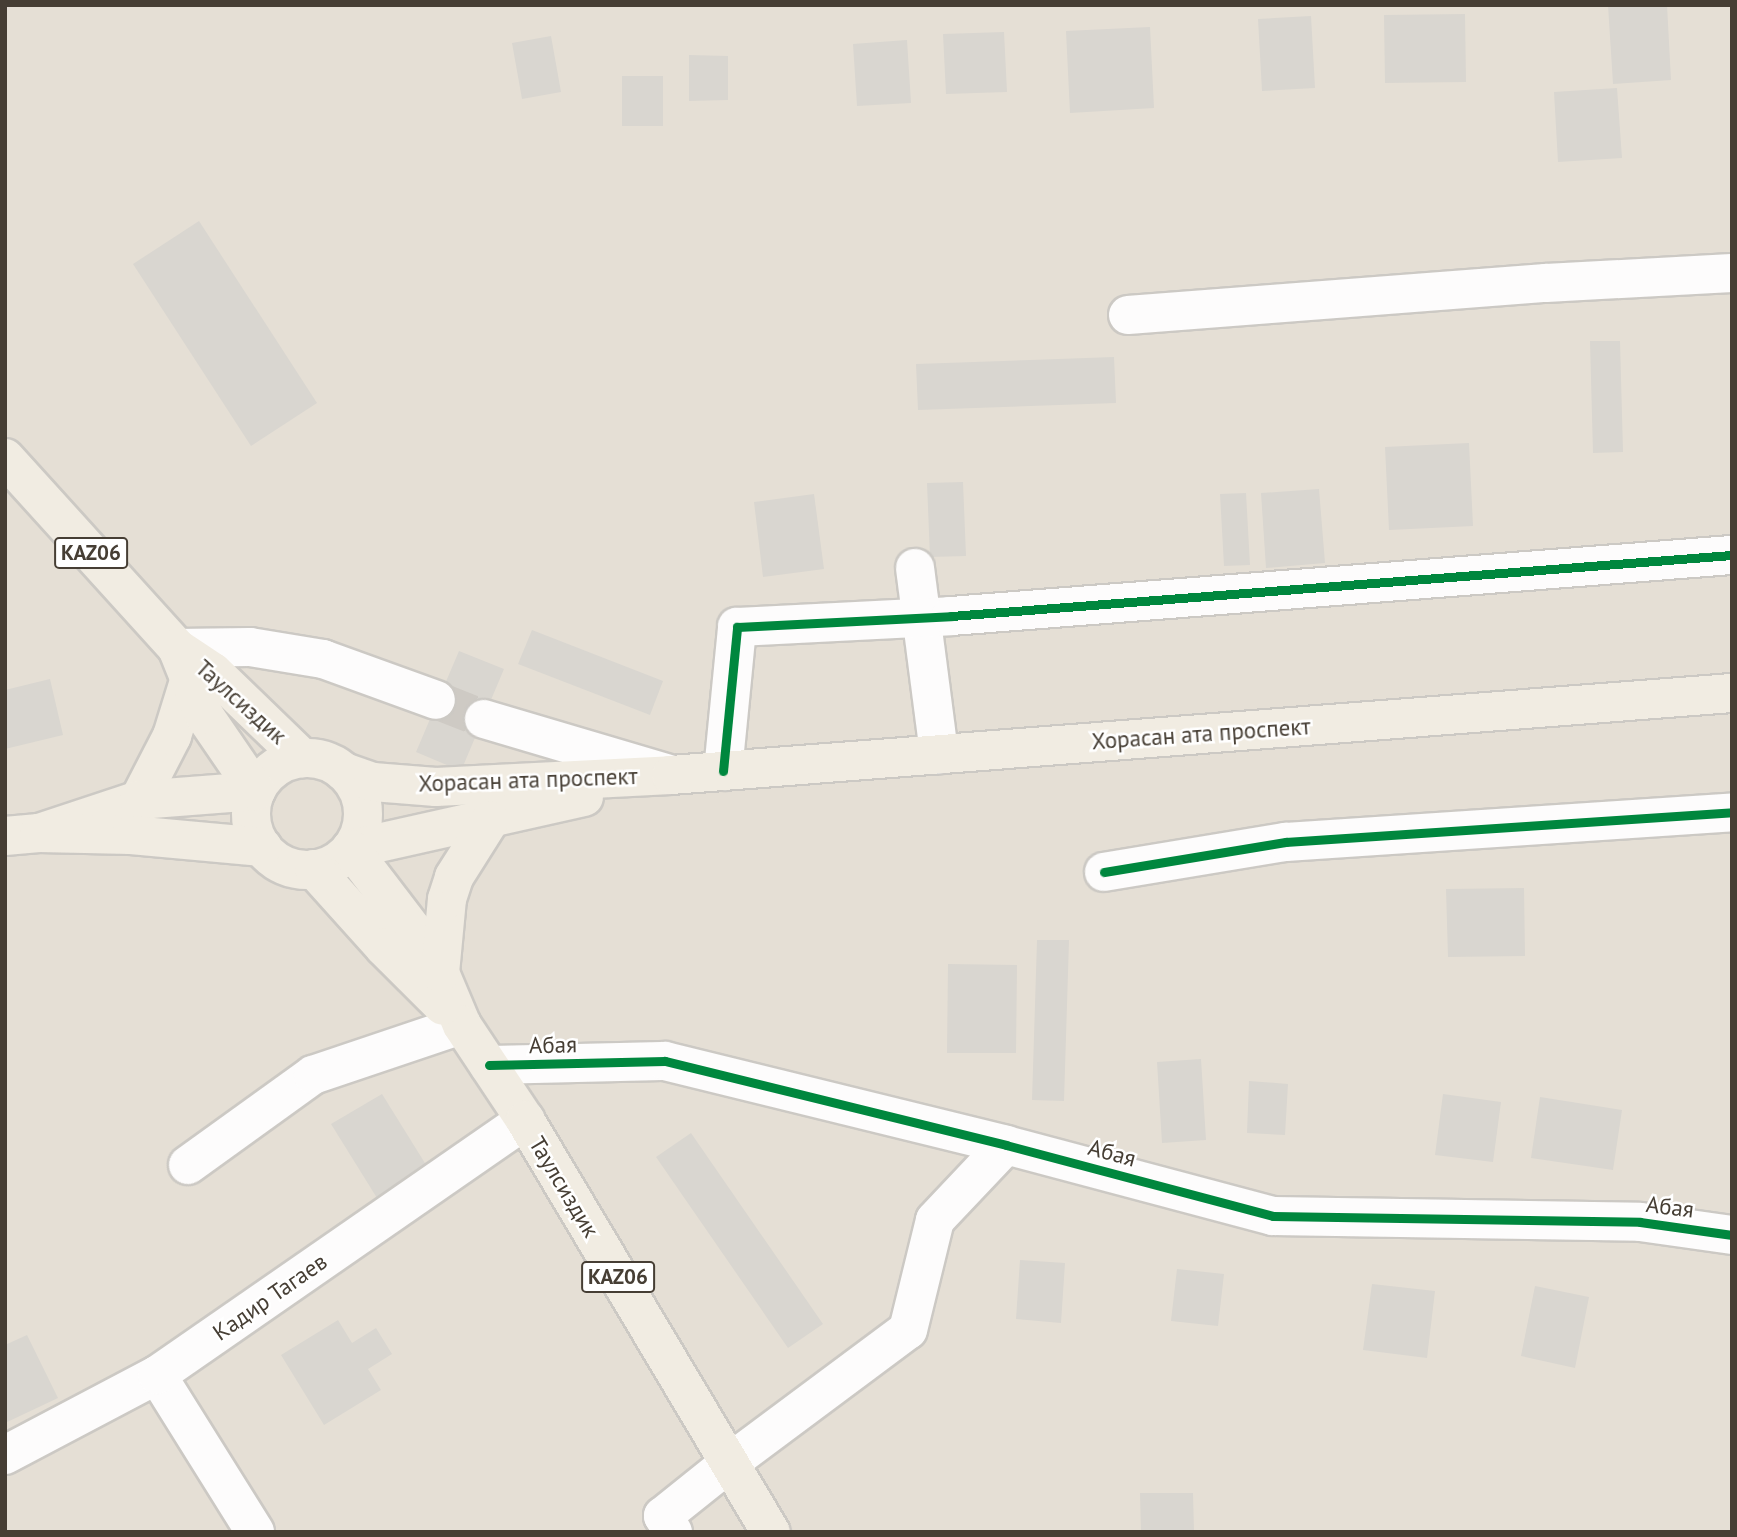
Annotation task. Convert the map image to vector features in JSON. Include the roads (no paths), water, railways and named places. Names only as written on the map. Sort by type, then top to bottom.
[{"type":"main road","name":"Таулсиздик","points":[[5,458],[183,664],[204,715],[256,791]]},
{"type":"main road","name":"Таулсиздик","points":[[183,664],[213,672],[302,758]]},
{"type":"main road","points":[[139,800],[172,736],[183,664]]},
{"type":"main road","name":"Хорасан ата проспект","points":[[344,772],[373,782],[436,787],[671,775],[1732,693]]},
{"type":"main road","points":[[302,758],[324,761],[344,772],[354,783],[363,810],[362,824],[351,849],[329,866],[314,869],[285,866],[262,847],[251,820],[256,791],[274,768],[302,758]]},
{"type":"main road","name":"Хорасан ата проспект","points":[[351,849],[490,820],[671,775]]},
{"type":"main road","points":[[22,835],[139,800],[256,791]]},
{"type":"main road","points":[[440,973],[447,899],[454,877],[490,820]]},
{"type":"main road","points":[[22,835],[131,835],[262,847]]},
{"type":"main road","name":"Таулсиздик","points":[[351,849],[413,930],[440,973],[462,1025],[525,1120],[771,1532]]},
{"type":"main road","name":"Таулсиздик","points":[[314,869],[384,947],[462,1025]]},
{"type":"street","points":[[1128,315],[1546,283],[1732,273]]},
{"type":"street","points":[[723,771],[737,627],[921,618],[1732,555]]},
{"type":"street","points":[[915,568],[939,754]]},
{"type":"street","points":[[183,664],[250,647],[323,659],[436,700]]},
{"type":"street","points":[[484,719],[671,775]]},
{"type":"street","points":[[1104,872],[1286,842],[1732,812]]},
{"type":"street","points":[[188,1165],[313,1074],[462,1025]]},
{"type":"street","name":"Абая","points":[[488,1065],[665,1061],[1006,1145],[1272,1216],[1640,1222],[1732,1235]]},
{"type":"street","name":"Кадир Тагаев","points":[[5,1455],[157,1375],[525,1120]]},
{"type":"street","points":[[673,1532],[663,1516],[728,1464],[908,1330],[935,1220],[1006,1145]]},
{"type":"street","points":[[157,1375],[255,1532]]},
{"type":"tunnel","points":[[436,700],[484,719]]}]
